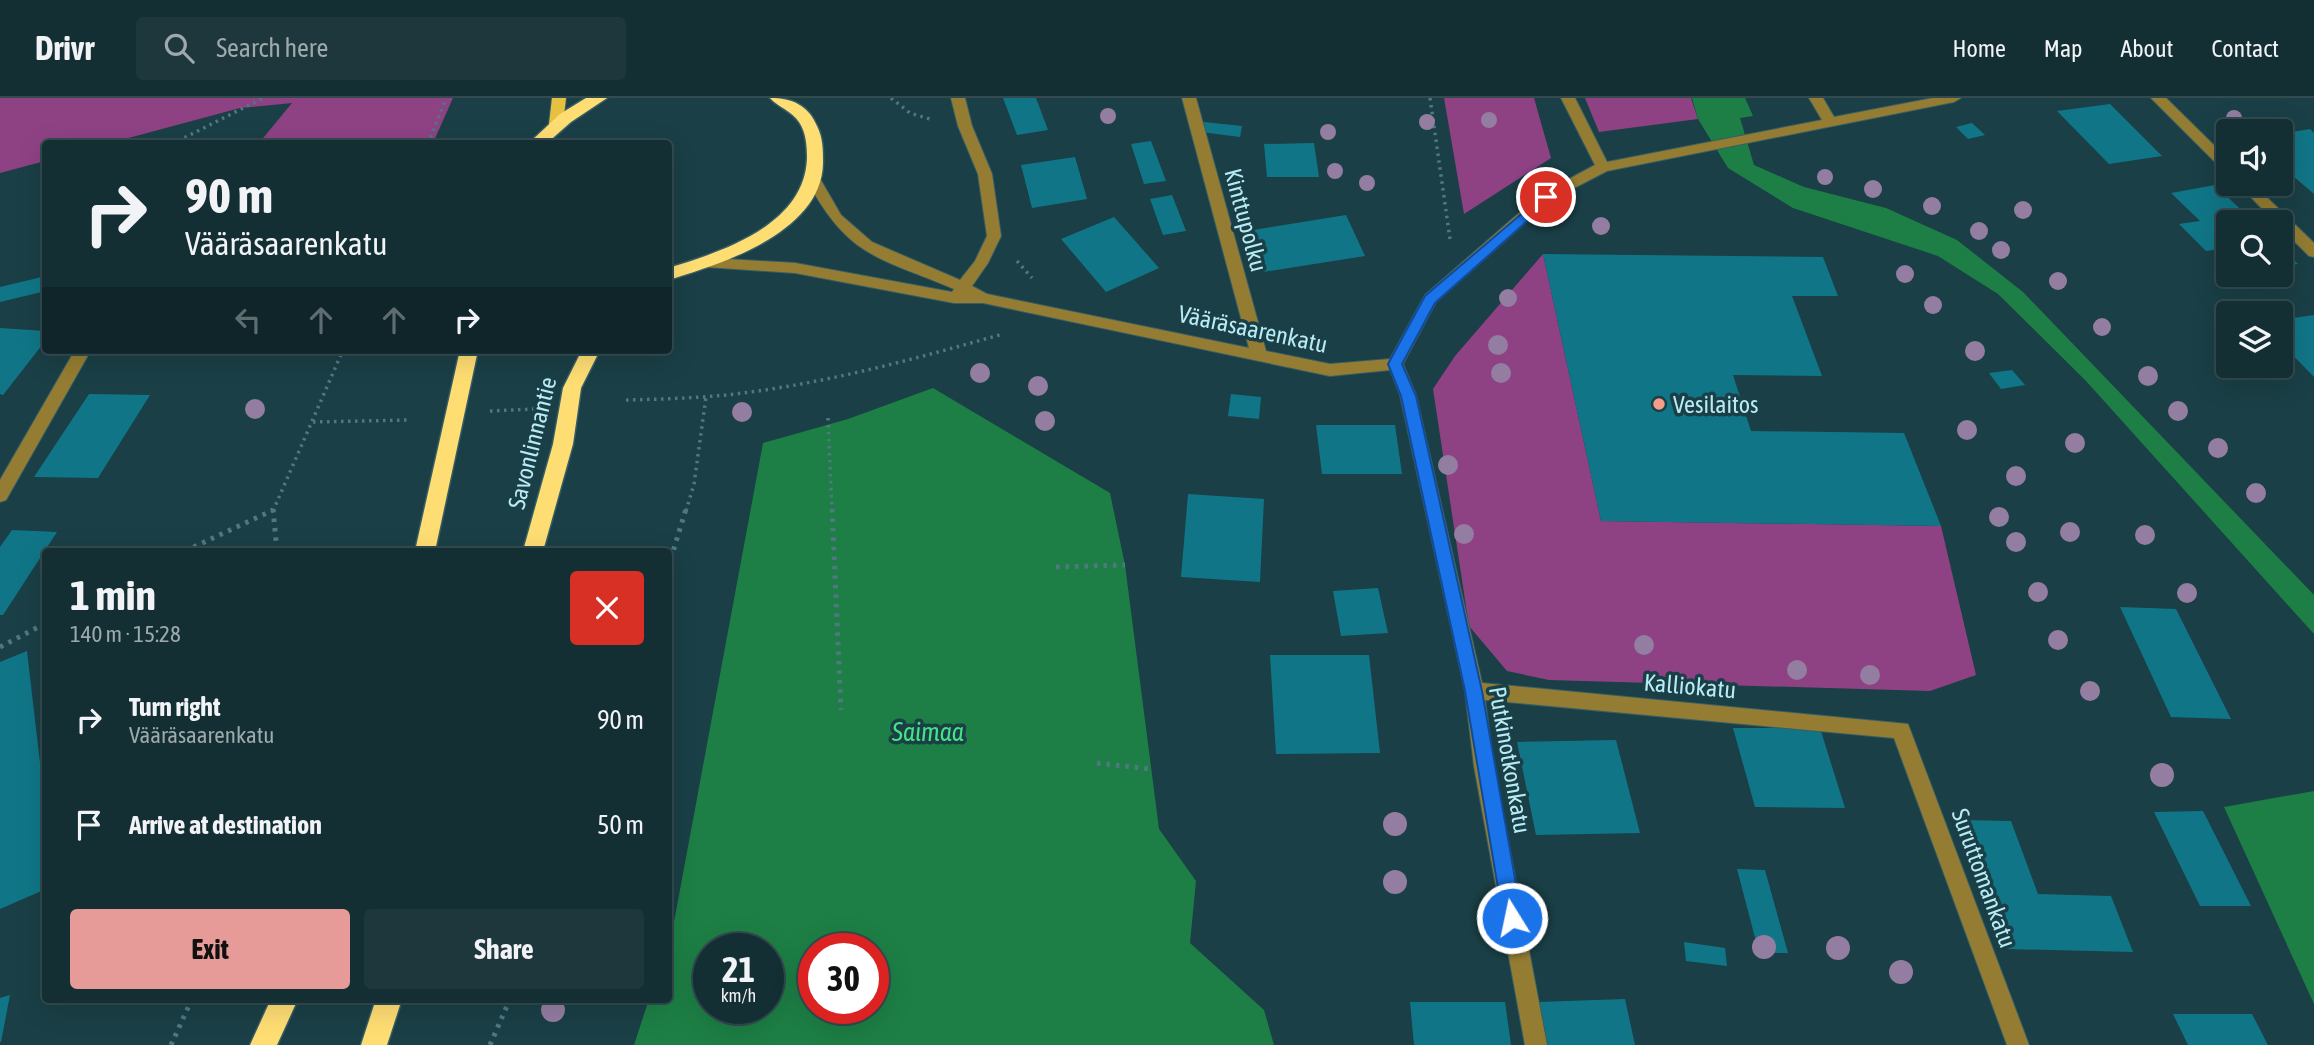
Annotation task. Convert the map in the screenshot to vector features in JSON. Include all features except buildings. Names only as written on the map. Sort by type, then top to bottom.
[{"type":"highway","points":[[540,140],[556,124],[599,98]]},
{"type":"highway","points":[[672,273],[711,263],[753,242],[781,223],[800,204],[814,180],[817,157],[813,132],[804,105],[778,98]]},
{"type":"highway","points":[[426,548],[468,354]]},
{"type":"highway","name":"Savonlinnantie","points":[[534,548],[562,444],[572,388],[589,354]]},
{"type":"highway","points":[[263,1045],[283,1003]]},
{"type":"highway","points":[[374,1045],[389,1003]]},
{"type":"main road","points":[[556,124],[559,98]]},
{"type":"street","points":[[954,298],[981,263],[994,236],[985,174],[965,126],[958,98]]},
{"type":"street","name":"Kinttupolku","points":[[1189,98],[1259,355]]},
{"type":"street","points":[[1569,98],[1602,167]]},
{"type":"street","points":[[1816,98],[1831,123]]},
{"type":"street","points":[[1395,364],[1430,299],[1546,197],[1602,167],[1954,98]]},
{"type":"street","points":[[2158,98],[2216,155]]},
{"type":"street","points":[[814,180],[836,218],[851,234],[876,251],[965,286],[984,298]]},
{"type":"street","points":[[2257,196],[2314,252]]},
{"type":"street","points":[[711,263],[795,268],[954,298],[984,298]]},
{"type":"street","name":"Vääräsaarenkatu","points":[[984,298],[1330,370],[1395,364]]},
{"type":"street","points":[[0,495],[81,354]]},
{"type":"street","name":"Putkinotkonkatu","points":[[1395,364],[1408,396],[1474,691],[1484,766],[1535,1045]]},
{"type":"street","name":"Kalliokatu","points":[[1474,691],[1901,730]]},
{"type":"street","name":"Suruttomankatu","points":[[1901,730],[2018,1045]]},
{"type":"path","points":[[180,140],[263,98]]},
{"type":"path","points":[[430,140],[446,98]]},
{"type":"path","points":[[891,98],[898,107],[916,116],[965,126]]},
{"type":"path","points":[[1430,98],[1450,240]]},
{"type":"path","points":[[626,400],[706,397],[783,386],[929,355],[1016,330]]},
{"type":"path","points":[[277,548],[273,510],[341,354]]},
{"type":"path","points":[[672,555],[694,484],[706,397]]},
{"type":"path","points":[[486,412],[537,408]]},
{"type":"path","points":[[828,418],[841,710]]},
{"type":"path","points":[[313,422],[410,420]]},
{"type":"path","points":[[191,548],[273,510]]},
{"type":"path","points":[[1056,567],[1125,565]]},
{"type":"path","points":[[0,647],[42,625]]},
{"type":"path","points":[[1097,763],[1150,769]]},
{"type":"path","points":[[171,1045],[190,1003]]},
{"type":"path","points":[[489,1045],[508,1003]]},
{"type":"shaded area","points":[[0,98],[453,98],[434,140],[261,140],[292,103],[240,108],[121,140],[42,140],[42,162],[0,173]]},
{"type":"shaded area","points":[[1444,98],[1534,98],[1551,158],[1464,214]]},
{"type":"shaded area","points":[[1585,98],[1691,98],[1698,119],[1599,132]]},
{"type":"shaded area","points":[[1543,254],[1601,521],[1941,526],[1976,675],[1930,691],[1549,680],[1507,671],[1469,626],[1433,389],[1455,356]]},
{"type":"water","points":[[1692,98],[1745,98],[1753,116],[1740,118],[1754,165],[1804,187],[1886,208],[1957,240],[2023,292],[2314,595],[2314,634],[2086,381],[1998,294],[1938,256],[1793,208],[1728,168],[1698,119]]},
{"type":"water","name":"Saimaa","points":[[933,388],[1110,493],[1125,565],[1159,829],[1196,881],[1190,943],[1264,1010],[1274,1045],[634,1045],[648,1003],[672,1003],[674,922],[763,443],[848,419]]},
{"type":"water","points":[[2314,791],[2314,1004],[2224,807]]},
{"type":"place","name":"Vesilaitos","points":[[1659,404]]},
{"type":"route","points":[[1512,918],[1484,766],[1474,691],[1408,396],[1395,364],[1430,299],[1546,197]]}]
